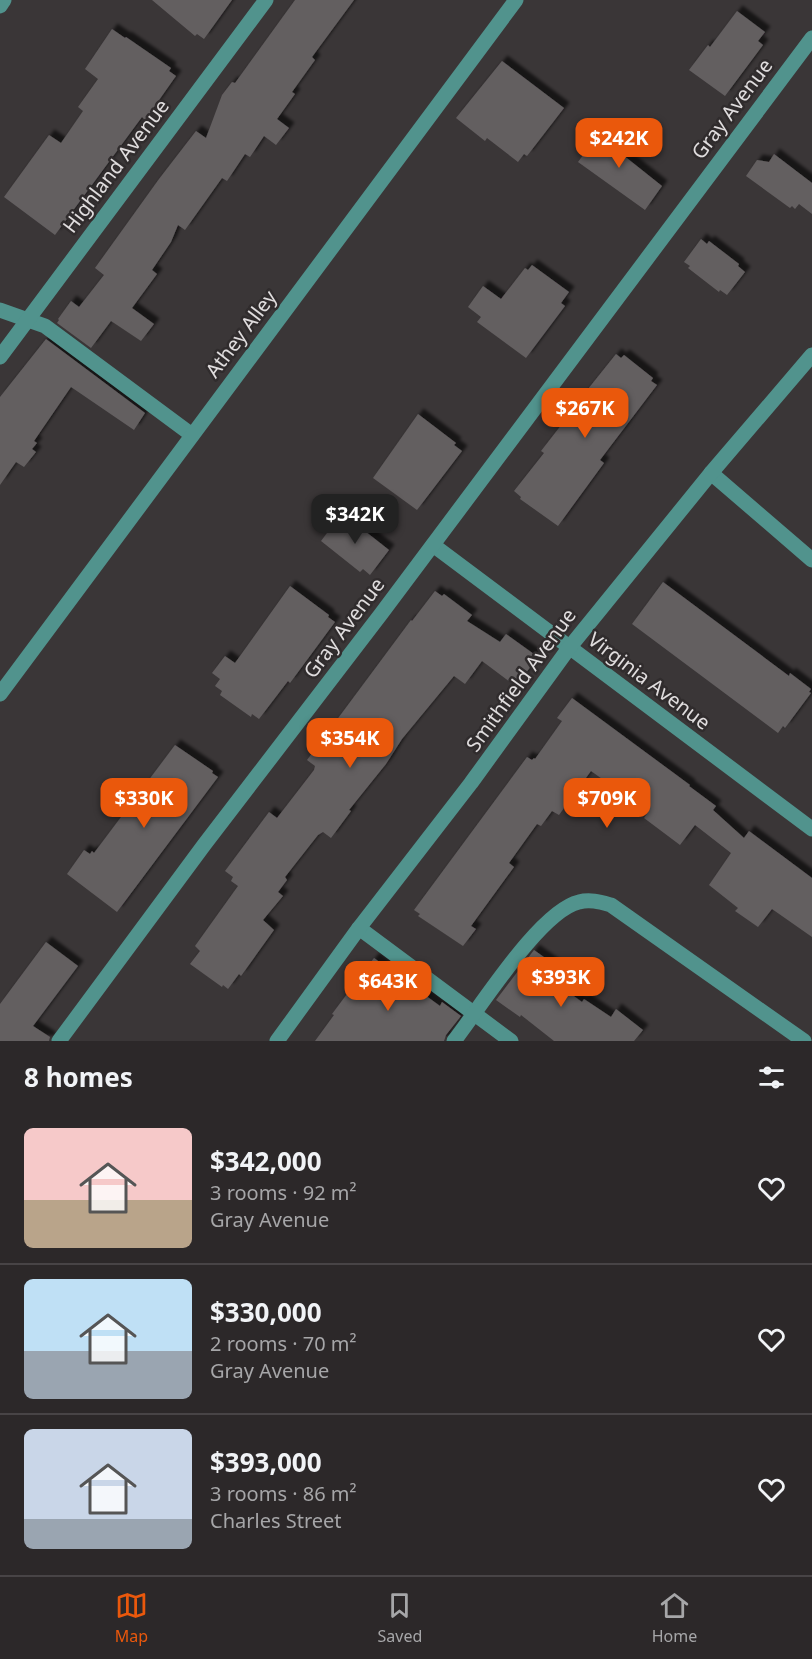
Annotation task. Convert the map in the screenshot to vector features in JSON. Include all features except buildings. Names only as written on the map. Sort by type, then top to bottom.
[{"type":"street","points":[[0,6],[4,0]]},
{"type":"street","name":"Highland Avenue","points":[[0,357],[266,0]]},
{"type":"street","name":"Athey Alley","points":[[0,694],[516,0]]},
{"type":"street","name":"Gray Avenue","points":[[59,1041],[812,38]]},
{"type":"street","points":[[0,309],[28,319],[62,337],[192,435]]},
{"type":"street","name":"Smithfield Avenue","points":[[277,1041],[359,928],[471,783],[570,648],[711,473],[812,355]]},
{"type":"street","points":[[711,473],[812,560]]},
{"type":"street","name":"Virginia Avenue","points":[[433,545],[812,829]]},
{"type":"street","points":[[454,1041],[505,970],[539,931],[563,909],[578,902],[594,900],[610,905],[804,1041]]},
{"type":"street","points":[[359,928],[511,1041]]}]
